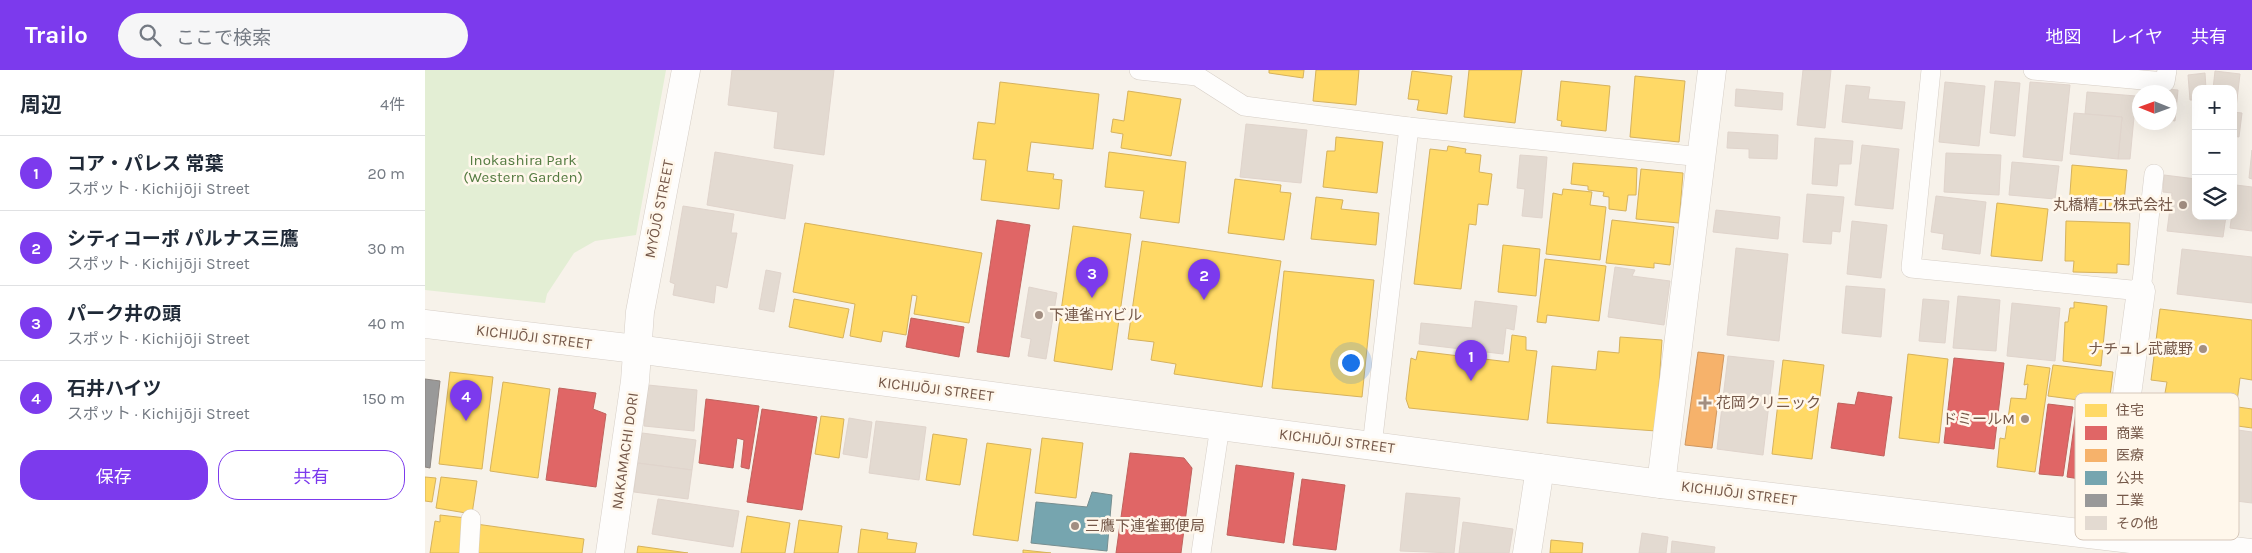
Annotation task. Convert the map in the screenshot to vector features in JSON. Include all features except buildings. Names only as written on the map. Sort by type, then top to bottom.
[{"type":"main road","name":"MYŌJŌ STREET","points":[[637,349],[640,312],[686,70]]},
{"type":"main road","points":[[1661,484],[1712,70]]},
{"type":"main road","points":[[2127,393],[2141,291]]},
{"type":"main road","name":"KICHIJŌJI STREET","points":[[425,324],[637,349],[1661,484],[2075,531]]},
{"type":"main road","name":"NAKAMACHI DORI","points":[[611,553],[635,381],[637,349]]},
{"type":"main road","points":[[1527,553],[1540,468]]},
{"type":"main road","name":"KICHIJŌJI STREET","points":[[2147,540],[2250,553]]},
{"type":"lane","points":[[1139,70],[1197,76],[1244,106],[1409,126],[1702,157]]},
{"type":"lane","points":[[1931,70],[1911,268],[2141,291],[2154,174]]},
{"type":"lane","points":[[2033,70],[2165,82],[2167,70]]},
{"type":"lane","points":[[1372,446],[1409,126]]},
{"type":"lane","points":[[1201,553],[1220,426]]},
{"type":"lane","points":[[469,553],[471,519]]},
{"type":"green space","name":"Inokashira Park (Western Garden)","points":[[425,70],[666,70],[636,235],[595,241],[574,253],[547,294],[545,303],[425,290]]},
{"type":"place","name":"丸橋精工株式会社","points":[[2183,205]]},
{"type":"place","name":"パーク井の頭","points":[[1092,298]]},
{"type":"place","name":"シティコーポ パルナス三鷹","points":[[1204,300]]},
{"type":"place","name":"下連雀HYビル","points":[[1039,315]]},
{"type":"place","name":"ナチュレ武蔵野","points":[[2203,349]]},
{"type":"place","name":"コア・パレス 常葉","points":[[1471,381]]},
{"type":"place","name":"花岡クリニック","points":[[1705,403]]},
{"type":"place","name":"ドミールM","points":[[2025,419]]},
{"type":"place","name":"石井ハイツ","points":[[466,421]]},
{"type":"place","name":"三鷹下連雀郵便局","points":[[1075,526]]}]
